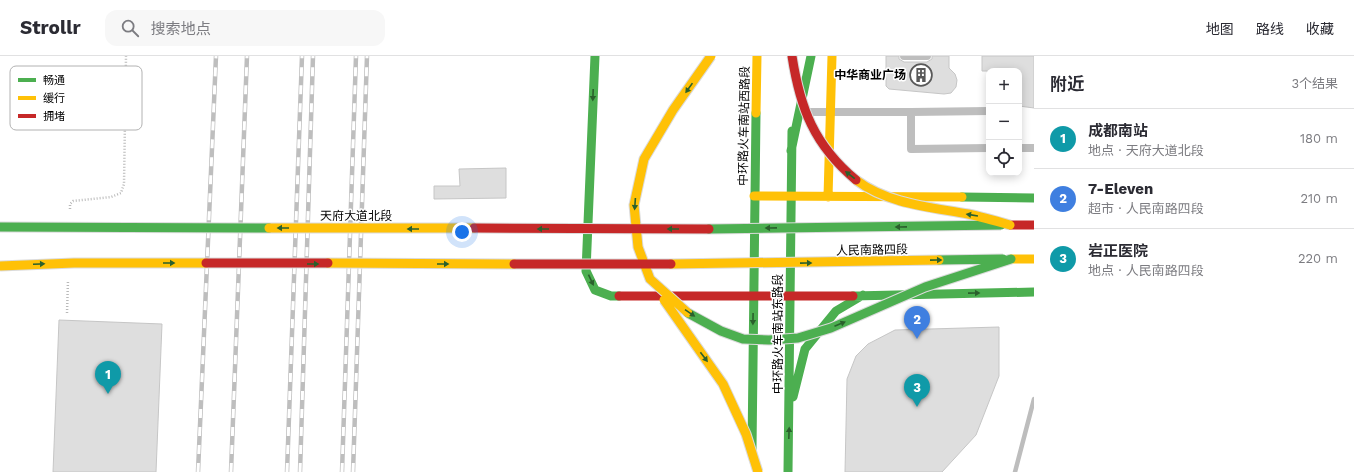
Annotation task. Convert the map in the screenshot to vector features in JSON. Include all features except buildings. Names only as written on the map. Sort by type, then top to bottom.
[{"type":"main road","points":[[595,56],[586,271],[595,290],[611,296],[754,297],[1034,292]]},
{"type":"main road","points":[[711,56],[673,110],[644,159],[634,204],[638,247],[650,279],[677,322],[715,372],[737,412],[758,472]]},
{"type":"main road","name":"中环路火车南站西路段","points":[[754,196],[757,56]]},
{"type":"main road","points":[[793,56],[796,112]]},
{"type":"main road","points":[[793,56],[798,91],[811,126],[831,157],[850,177],[890,198],[928,208],[979,216],[1010,225]]},
{"type":"main road","points":[[790,196],[791,151],[796,112],[811,56]]},
{"type":"main road","points":[[828,197],[832,56]]},
{"type":"main road","points":[[754,196],[1034,198]]},
{"type":"main road","name":"中环路火车南站东路段","points":[[751,472],[754,196]]},
{"type":"main road","name":"中环路火车南站东路段","points":[[788,472],[790,408],[790,196]]},
{"type":"main road","name":"人民南路四段","points":[[712,229],[1034,225]]},
{"type":"main road","name":"天府大道北段","points":[[0,228],[712,229]]},
{"type":"main road","points":[[650,279],[688,313],[721,331],[743,339],[769,340],[798,338],[831,328],[925,287],[1011,259]]},
{"type":"main road","name":"人民南路四段","points":[[0,266],[74,263],[711,264],[1034,259]]},
{"type":"main road","points":[[790,408],[805,349],[836,311],[864,294]]},
{"type":"lane","points":[[904,56],[927,56]]},
{"type":"lane","points":[[796,112],[986,112]]},
{"type":"lane","points":[[911,112],[911,149],[986,148]]},
{"type":"lane","points":[[1022,148],[1034,148]]},
{"type":"path","points":[[126,56],[126,66]]},
{"type":"path","points":[[70,212],[70,204],[73,201],[112,197],[121,193],[124,184],[125,130]]},
{"type":"path","points":[[67,313],[68,273]]},
{"type":"waterway","points":[[1015,472],[1034,399]]},
{"type":"railway","points":[[198,472],[216,56]]},
{"type":"railway","points":[[231,472],[247,56]]},
{"type":"railway","points":[[287,472],[302,56]]},
{"type":"railway","points":[[300,472],[313,56]]},
{"type":"railway","points":[[342,472],[356,56]]},
{"type":"railway","points":[[353,472],[367,56]]},
{"type":"traffic: fast","points":[[595,56],[586,271],[595,290],[611,296],[619,296]]},
{"type":"traffic: fast","points":[[791,151],[811,56]]},
{"type":"traffic: fast","points":[[752,449],[756,113]]},
{"type":"traffic: fast","points":[[788,472],[792,131]]},
{"type":"traffic: fast","points":[[962,197],[1034,198]]},
{"type":"traffic: fast","points":[[709,229],[1001,225]]},
{"type":"traffic: fast","points":[[0,227],[269,228]]},
{"type":"traffic: fast","points":[[939,260],[1003,259]]},
{"type":"traffic: fast","points":[[688,313],[721,331],[743,339],[769,340],[798,338],[831,328],[925,287],[1011,259]]},
{"type":"traffic: fast","points":[[853,296],[1034,292]]},
{"type":"traffic: fast","points":[[793,397],[805,349],[836,311],[863,295]]},
{"type":"traffic: slow","points":[[688,313],[650,279],[638,247],[634,205],[644,159],[673,110],[711,56]]},
{"type":"traffic: slow","points":[[756,113],[757,56]]},
{"type":"traffic: slow","points":[[828,197],[832,56]]},
{"type":"traffic: slow","points":[[856,180],[868,188],[895,199],[973,215],[1010,225]]},
{"type":"traffic: slow","points":[[754,196],[962,197]]},
{"type":"traffic: slow","points":[[269,228],[474,228]]},
{"type":"traffic: slow","points":[[1011,259],[1034,259]]},
{"type":"traffic: slow","points":[[671,264],[939,260]]},
{"type":"traffic: slow","points":[[0,266],[74,263],[206,263]]},
{"type":"traffic: slow","points":[[328,263],[514,264]]},
{"type":"traffic: slow","points":[[664,300],[723,384],[746,434],[758,472]]},
{"type":"traffic: jam","points":[[792,56],[799,92],[811,124],[829,153],[856,180]]},
{"type":"traffic: jam","points":[[1010,225],[1034,225]]},
{"type":"traffic: jam","points":[[474,228],[709,229]]},
{"type":"traffic: jam","points":[[206,263],[328,263]]},
{"type":"traffic: jam","points":[[514,264],[671,264]]},
{"type":"traffic: jam","points":[[619,296],[853,296]]},
{"type":"place","name":"中华商业广场","points":[[921,75]]},
{"type":"place","name":"7-Eleven","points":[[917,339]]},
{"type":"place","name":"成都南站","points":[[108,394]]},
{"type":"place","name":"岩正医院","points":[[917,407]]}]
